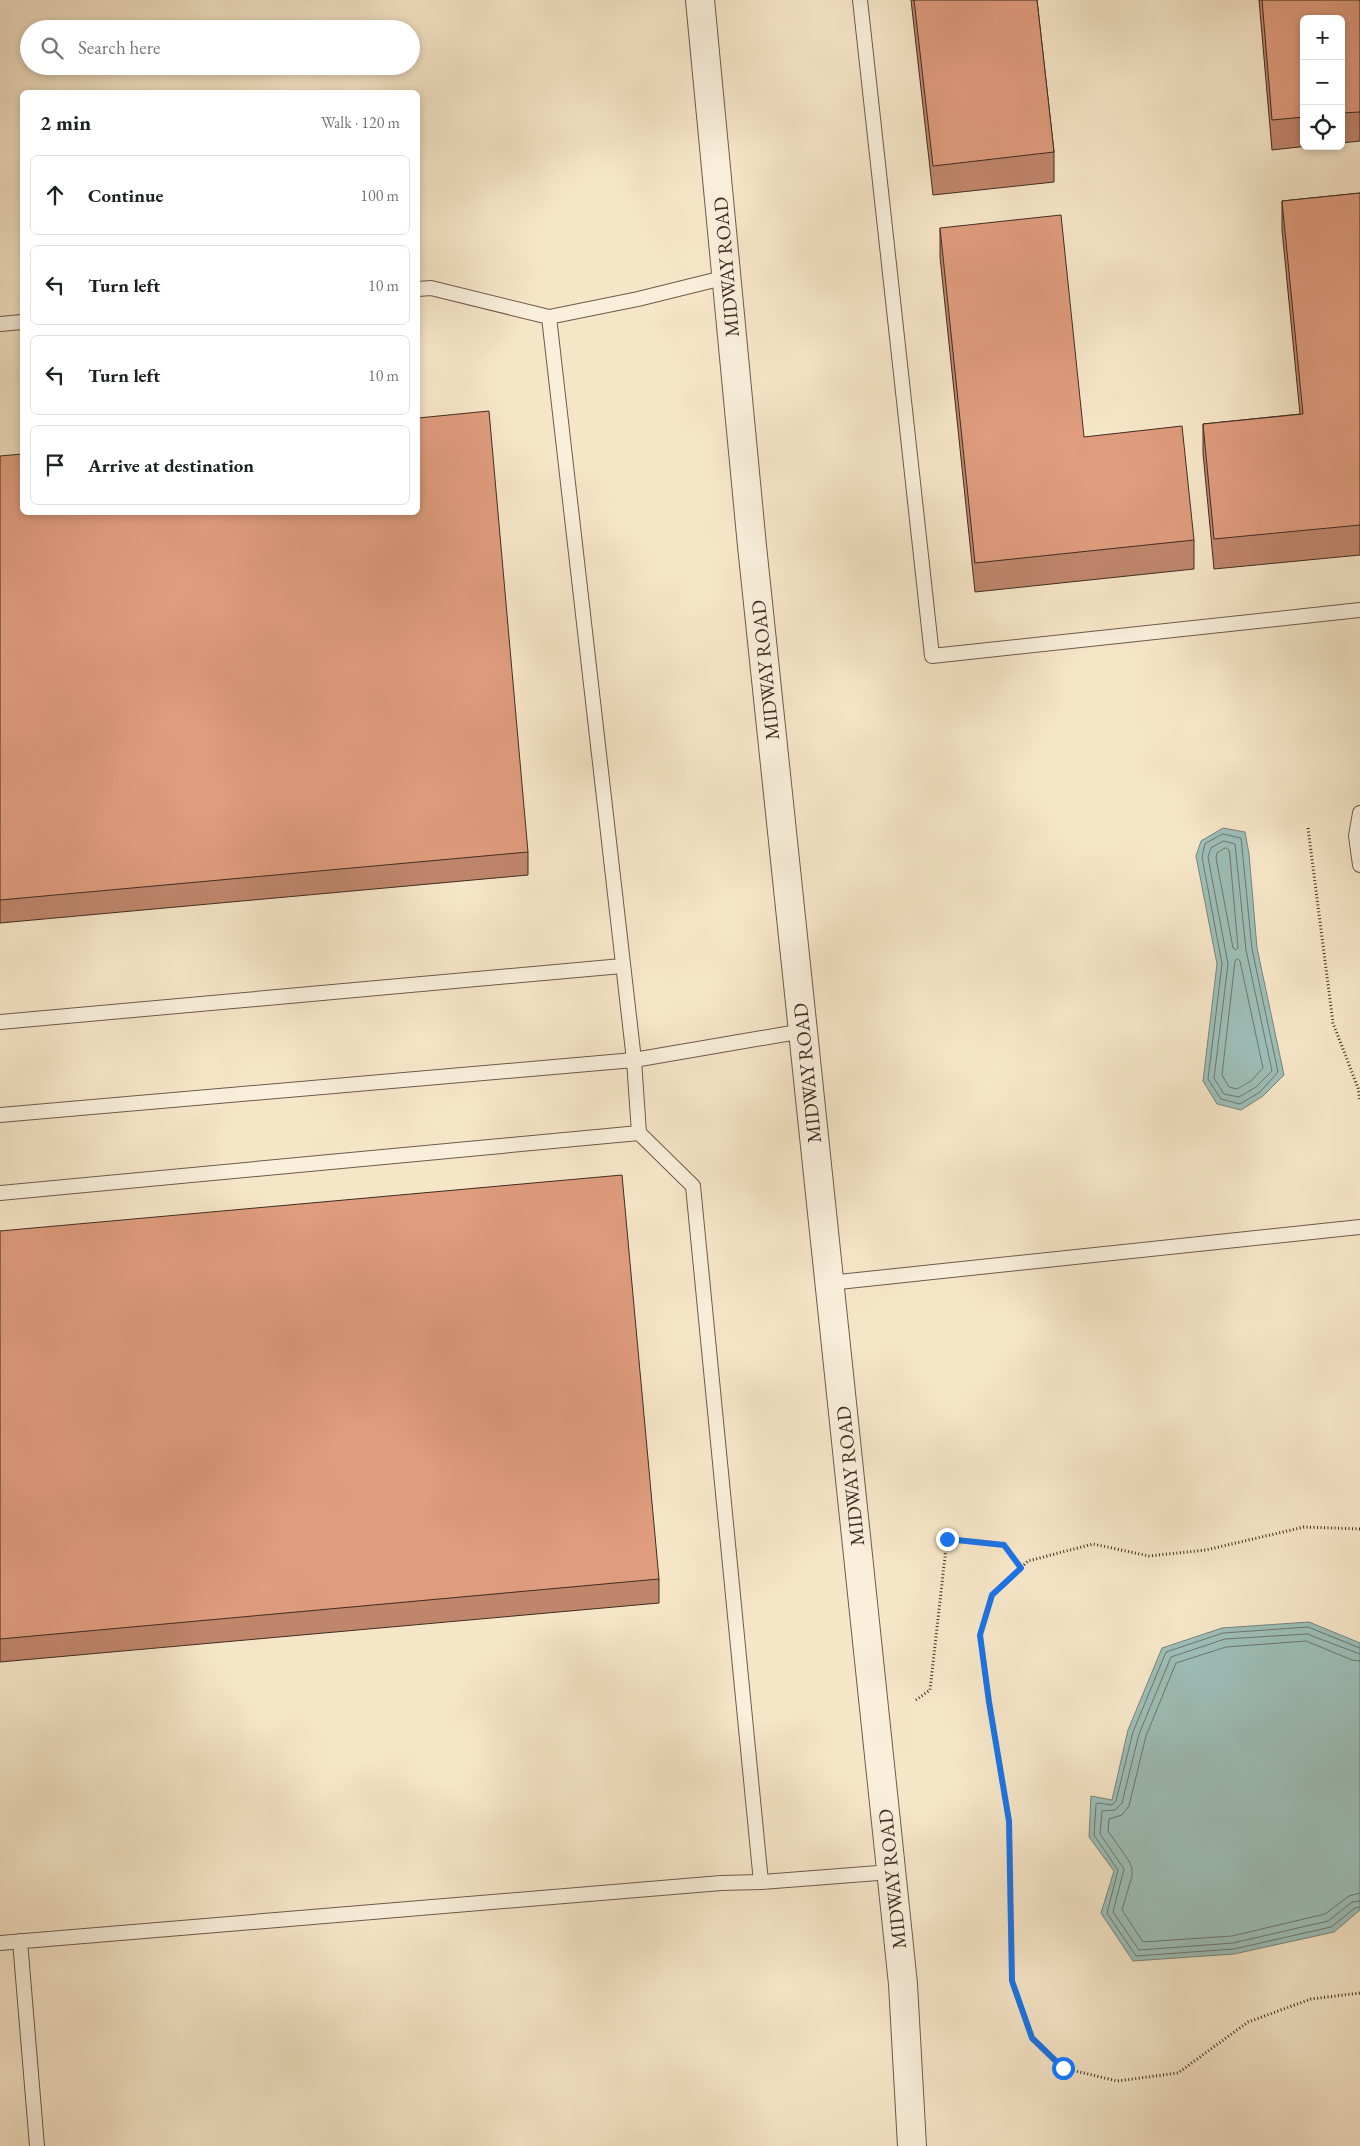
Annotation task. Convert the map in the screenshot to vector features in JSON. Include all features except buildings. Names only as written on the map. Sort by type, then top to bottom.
[{"type":"street","name":"MIDWAY ROAD","points":[[700,0],[753,555],[903,1984],[912,2146]]},
{"type":"lane","points":[[860,0],[932,656],[1360,610]]},
{"type":"lane","points":[[420,290],[431,288],[549,317],[638,299],[727,277]]},
{"type":"lane","points":[[549,317],[634,1060],[639,1133],[693,1186],[761,1882]]},
{"type":"lane","points":[[0,324],[20,322]]},
{"type":"lane","points":[[1360,813],[1356,836],[1360,865]]},
{"type":"lane","points":[[0,1022],[622,966]]},
{"type":"lane","points":[[0,1115],[634,1060],[803,1031]]},
{"type":"lane","points":[[0,1193],[639,1133]]},
{"type":"lane","points":[[829,1282],[1360,1227]]},
{"type":"lane","points":[[0,1943],[721,1883],[761,1882],[891,1872]]},
{"type":"lane","points":[[20,1941],[37,2146]]},
{"type":"path","points":[[1308,828],[1333,1023],[1358,1088],[1360,1100]]},
{"type":"path","points":[[1360,1529],[1304,1527],[1206,1550],[1150,1556],[1093,1544],[1028,1561],[992,1595],[980,1635],[1009,1821],[1012,1981],[1032,2038],[1063,2068],[1117,2082],[1178,2073],[1248,2022],[1312,1999],[1360,1993]]},
{"type":"path","points":[[916,1700],[930,1690],[947,1539],[1004,1545],[1021,1568]]},
{"type":"water","points":[[1223,828],[1245,832],[1249,854],[1257,948],[1284,1075],[1263,1096],[1241,1110],[1217,1104],[1203,1081],[1217,964],[1196,856],[1201,841]]},
{"type":"water","points":[[1309,1622],[1360,1643],[1360,1910],[1334,1932],[1234,1954],[1133,1961],[1101,1913],[1114,1871],[1089,1837],[1091,1796],[1112,1800],[1128,1730],[1162,1648],[1222,1628]]},
{"type":"route","points":[[947,1539],[1004,1545],[1021,1568],[992,1595],[980,1635],[1009,1821],[1012,1981],[1032,2038],[1063,2068]]}]
